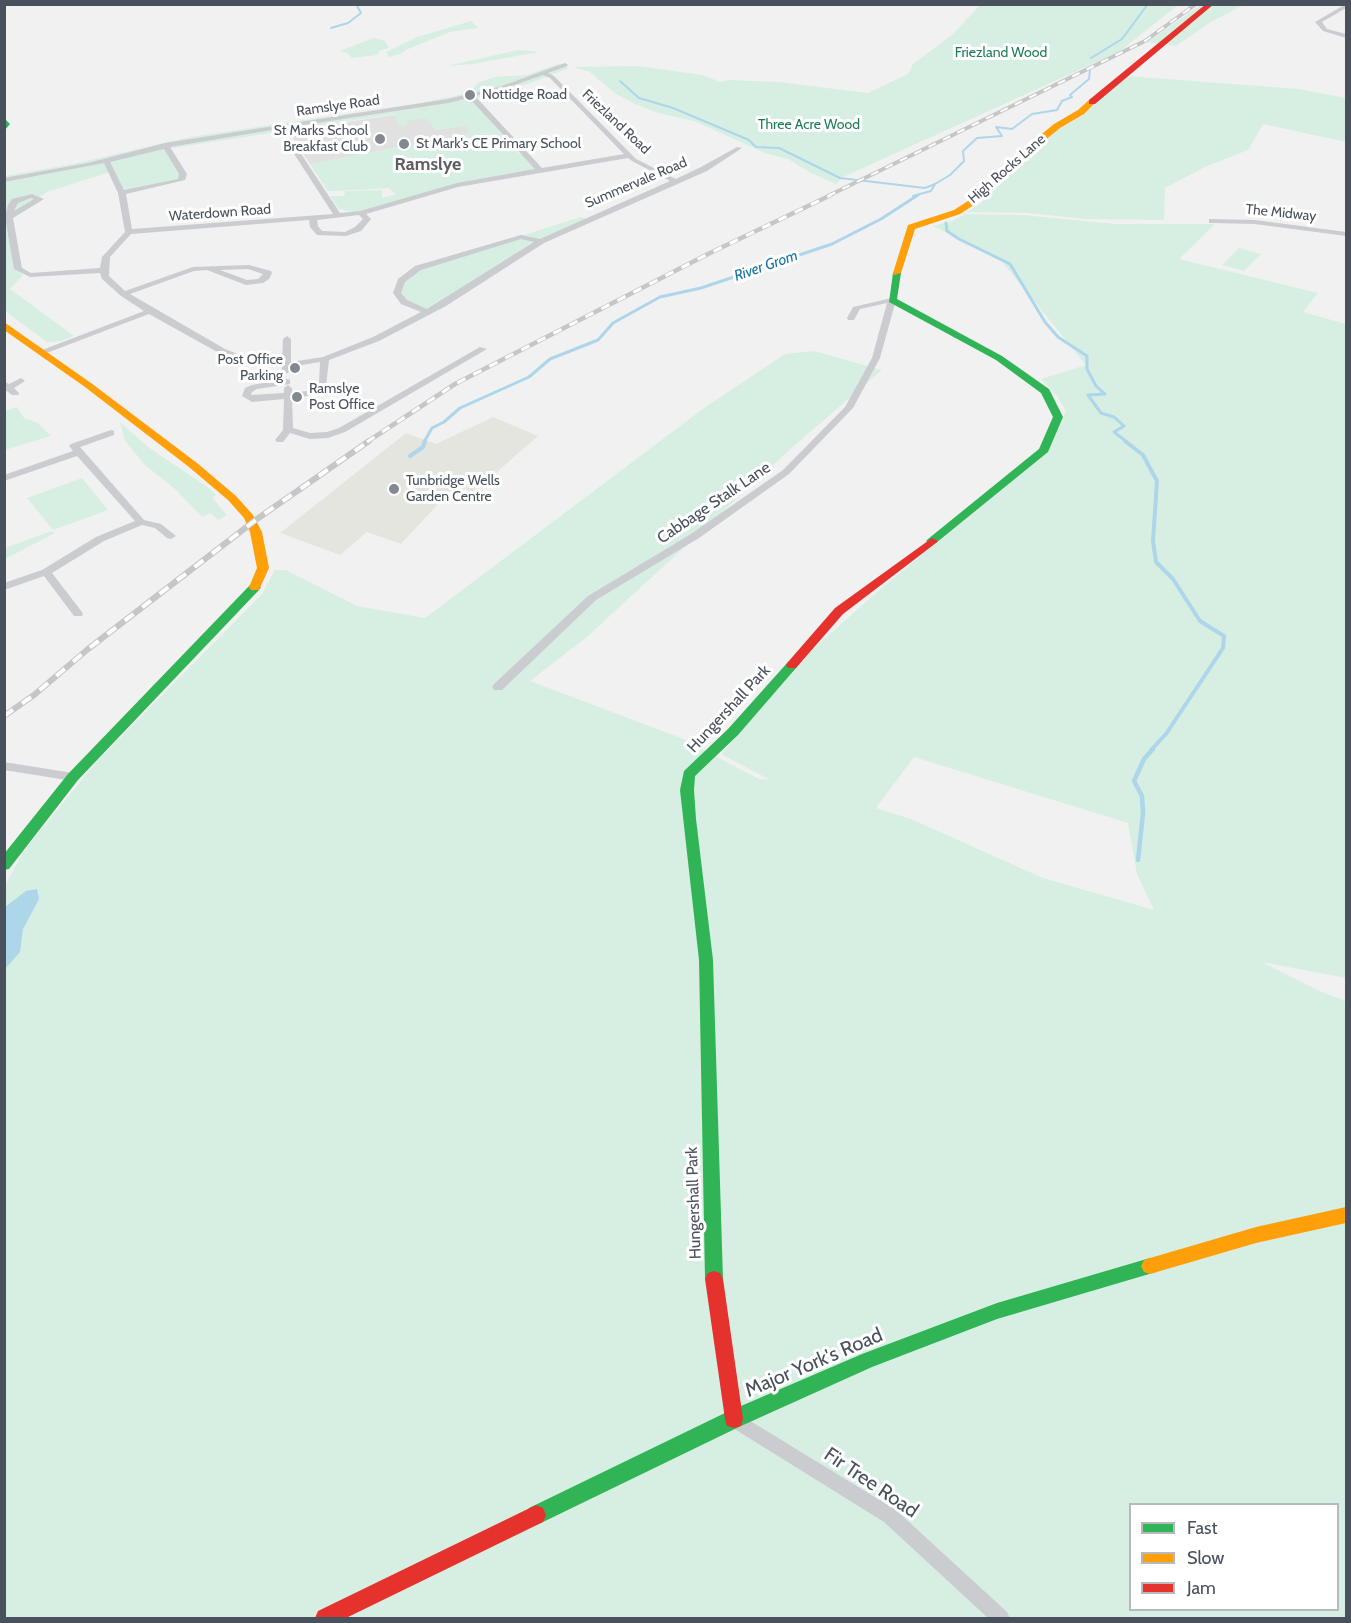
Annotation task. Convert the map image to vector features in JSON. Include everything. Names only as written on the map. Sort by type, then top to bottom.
[{"type":"main road","name":"High Rocks Lane","points":[[892,300],[898,267],[911,227],[957,212],[974,201],[1019,157],[1057,126],[1081,112],[1108,87],[1211,4]]},
{"type":"main road","points":[[4,120],[6,124],[4,129]]},
{"type":"main road","name":"Hungershall Park","points":[[734,1419],[714,1284],[705,960],[689,819],[687,790],[689,774],[735,730],[839,611],[951,526],[1044,450],[1058,417],[1045,391],[999,358],[892,300]]},
{"type":"main road","points":[[4,325],[88,385],[193,465],[232,498],[245,511],[256,532],[263,568],[256,586],[248,596],[73,777],[4,865]]},
{"type":"main road","name":"Major York's Road","points":[[325,1618],[734,1419],[868,1360],[997,1311],[1256,1235],[1347,1215]]},
{"type":"street","points":[[1347,6],[1318,22],[1325,30],[1347,36]]},
{"type":"street","name":"Ramslye Road","points":[[4,180],[106,161],[165,146],[407,109],[471,96],[565,66]]},
{"type":"street","name":"Friezland Road","points":[[545,74],[552,77],[630,155],[675,181]]},
{"type":"street","points":[[471,96],[540,170]]},
{"type":"street","points":[[280,127],[338,216]]},
{"type":"street","points":[[122,193],[181,180],[183,174],[165,146]]},
{"type":"street","name":"Summervale Road","points":[[104,270],[105,278],[124,294],[222,351],[246,360],[285,364],[325,358],[376,339],[428,312],[541,241],[704,169],[739,148]]},
{"type":"street","name":"Waterdown Road","points":[[129,232],[313,220],[361,213],[457,186],[630,155]]},
{"type":"street","points":[[9,217],[18,269],[30,275],[104,270],[106,256],[129,232],[122,193],[106,161]]},
{"type":"street","points":[[313,220],[314,227],[320,233],[346,234],[358,230],[367,219],[361,213]]},
{"type":"street","name":"The Midway","points":[[1212,221],[1255,222],[1347,234]]},
{"type":"street","name":"Summervale Road","points":[[428,312],[404,302],[397,293],[401,281],[408,274],[418,268],[521,237],[541,241]]},
{"type":"street","points":[[124,294],[177,273],[208,268],[249,267],[268,273],[260,281],[246,283],[208,268]]},
{"type":"street","points":[[851,318],[857,307],[892,300]]},
{"type":"street","name":"Cabbage Stalk Lane","points":[[498,687],[592,598],[694,536],[786,472],[849,408],[876,358],[892,300]]},
{"type":"street","points":[[41,352],[150,311]]},
{"type":"street","points":[[280,440],[288,430],[289,395],[285,364],[287,339]]},
{"type":"street","points":[[288,430],[310,436],[328,435],[342,430],[436,373],[483,349]]},
{"type":"street","points":[[288,382],[255,387],[248,390],[246,396],[252,399],[312,393],[323,384],[325,358]]},
{"type":"street","points":[[10,388],[21,381]]},
{"type":"street","points":[[111,433],[74,446],[141,522]]},
{"type":"street","points":[[4,478],[79,453]]},
{"type":"street","points":[[4,587],[46,572],[100,539],[141,522],[158,526],[171,536]]},
{"type":"street","points":[[46,572],[78,614]]},
{"type":"street","points":[[4,766],[73,777]]},
{"type":"street","name":"Fir Tree Road","points":[[734,1419],[891,1516],[1001,1618]]},
{"type":"shaded area","name":"St Mark's CE Primary School","points":[[439,108],[499,130],[400,198],[389,188],[328,191],[288,131]]},
{"type":"shaded area","name":"Tunbridge Wells Garden Centre","points":[[493,417],[538,436],[474,492],[455,486],[401,544],[367,532],[340,555],[280,533],[406,433],[436,444]]},
{"type":"green space","name":"Friezland Wood","points":[[980,5],[1178,5],[1119,52],[843,177],[836,184],[788,159],[765,153],[694,121],[658,113],[633,103],[616,94],[590,72],[573,67],[638,66],[703,75],[720,82],[728,80],[778,82],[868,93],[908,74],[913,64],[953,34]]},
{"type":"green space","points":[[1201,5],[1243,5],[1211,22],[1176,46],[1147,42]]},
{"type":"green space","points":[[471,21],[478,28],[450,32],[389,57],[386,52],[417,37]]},
{"type":"green space","points":[[374,38],[385,41],[389,48],[379,51],[377,55],[352,58],[347,53],[339,51]]},
{"type":"green space","points":[[518,50],[539,52],[473,64],[447,66]]},
{"type":"green space","points":[[558,64],[569,68],[533,82],[467,101],[473,101],[519,154],[524,153],[539,170],[457,185],[358,213],[339,209],[330,196],[344,196],[345,191],[382,190],[382,198],[396,194],[389,188],[328,191],[310,164],[469,133],[466,126],[436,130],[425,118],[406,121],[408,125],[399,126],[394,114],[167,149],[181,175],[180,180],[124,192],[113,171],[47,192],[8,218],[17,269],[23,275],[10,289],[74,336],[61,341],[47,342],[5,311],[4,176],[73,164],[190,137],[420,103],[469,93],[478,83],[495,77],[527,75]]},
{"type":"green space","points":[[1127,76],[1299,89],[1346,98],[1346,142],[1263,124],[1248,150],[1205,167],[1165,188],[1164,220],[1085,219],[1028,213],[967,212],[980,204],[1024,158],[1061,127],[1082,116]]},
{"type":"green space","points":[[965,214],[1023,215],[1116,224],[1215,224],[1179,259],[1318,293],[1303,312],[1346,324],[1346,978],[1262,962],[1322,992],[1346,1001],[1346,1618],[5,1618],[5,885],[24,851],[98,760],[262,594],[275,570],[286,570],[357,606],[425,618],[704,408],[785,354],[814,351],[882,370],[796,444],[587,637],[530,681],[681,738],[759,779],[770,780],[721,754],[812,650],[878,591],[1047,453],[1066,411],[1058,397],[1041,379],[1086,365],[1000,259],[933,226],[952,221]],"holes":[[[914,757],[1128,823],[1137,874],[1154,910],[1043,878],[911,819],[876,808]]]},
{"type":"green space","points":[[581,217],[586,219],[568,227],[429,311],[406,302],[399,293],[402,281],[419,268]]},
{"type":"green space","points":[[1239,248],[1261,254],[1244,271],[1222,265]]},
{"type":"green space","points":[[17,407],[24,418],[38,423],[51,436],[5,450],[5,411]]},
{"type":"green space","points":[[120,422],[148,447],[209,488],[216,495],[213,497],[214,500],[227,515],[218,520],[210,513],[202,517],[176,490],[145,465],[125,441]]},
{"type":"green space","points":[[82,478],[108,510],[53,530],[27,498]]},
{"type":"green space","points":[[51,531],[55,533],[5,559],[5,548]]},
{"type":"water","points":[[37,889],[39,899],[23,929],[20,952],[5,969],[5,907],[26,891]]},
{"type":"waterway","points":[[331,28],[348,23],[361,13],[356,4]]},
{"type":"waterway","name":"River Grom","points":[[1091,58],[1122,39],[1148,4]]},
{"type":"waterway","name":"River Grom","points":[[935,184],[950,175],[964,161],[963,151],[977,138],[1002,136],[996,127],[1012,129],[1032,114],[1057,110],[1062,101],[1072,97],[1070,95],[1089,79],[1090,70]]},
{"type":"waterway","points":[[620,81],[639,98],[673,108],[749,140],[756,147],[779,148],[840,178],[925,188],[935,184]]},
{"type":"waterway","name":"River Grom","points":[[913,196],[931,191],[935,184]]},
{"type":"waterway","name":"River Grom","points":[[424,442],[432,428],[444,422],[460,408],[529,377],[550,359],[598,340],[613,323],[660,297],[701,288],[832,244],[881,219],[918,195]]},
{"type":"waterway","points":[[946,223],[947,231],[959,239],[1010,264],[1045,322],[1058,337],[1087,356],[1087,369],[1096,386],[1105,394],[1088,395],[1101,413],[1114,417],[1124,426],[1114,432],[1127,442]]},
{"type":"waterway","name":"River Grom","points":[[410,456],[423,447],[425,441]]},
{"type":"waterway","points":[[1125,441],[1143,455],[1157,481],[1153,541],[1156,562],[1173,579],[1200,621],[1224,636],[1223,648],[1166,734],[1151,750]]},
{"type":"waterway","points":[[1138,860],[1143,813],[1142,796],[1134,781],[1144,759],[1153,749]]},
{"type":"railway","points":[[828,196],[1145,41],[1196,4]]},
{"type":"railway","points":[[367,442],[455,384],[710,253],[831,195]]},
{"type":"railway","points":[[4,716],[34,695],[88,649],[257,519],[369,441]]},
{"type":"traffic: fast","points":[[4,120],[6,124],[4,129]]},
{"type":"traffic: fast","points":[[897,273],[892,300],[999,358],[1045,391],[1058,417],[1044,450],[932,541]]},
{"type":"traffic: fast","points":[[4,865],[73,777],[255,587]]},
{"type":"traffic: fast","points":[[714,1279],[706,960],[689,819],[687,790],[689,774],[733,732],[792,665]]},
{"type":"traffic: fast","points":[[536,1515],[734,1419],[868,1360],[997,1311],[1150,1266]]},
{"type":"traffic: slow","points":[[897,273],[911,227],[957,212],[974,201],[1019,157],[1057,126],[1081,112],[1092,102]]},
{"type":"traffic: slow","points":[[4,325],[88,385],[193,465],[232,498],[249,517],[256,532],[263,568],[255,587]]},
{"type":"traffic: slow","points":[[1150,1266],[1256,1235],[1346,1215]]},
{"type":"traffic: jam","points":[[1092,102],[1211,4]]},
{"type":"traffic: jam","points":[[792,665],[839,611],[932,541]]},
{"type":"traffic: jam","points":[[714,1279],[734,1419]]},
{"type":"traffic: jam","points":[[325,1618],[536,1515]]},
{"type":"place","name":"Nottidge Road","points":[[470,95]]},
{"type":"place","name":"St Marks School Breakfast Club","points":[[380,139]]},
{"type":"place","name":"St Mark's CE Primary School","points":[[404,144]]},
{"type":"place","name":"Post Office Parking","points":[[295,368]]},
{"type":"place","name":"Ramslye Post Office","points":[[297,397]]},
{"type":"place","name":"Tunbridge Wells Garden Centre","points":[[394,489]]},
{"type":"district","name":"Ramslye","points":[[428,165]]},
{"type":"park label","name":"Three Acre Wood","points":[[809,125]]}]
